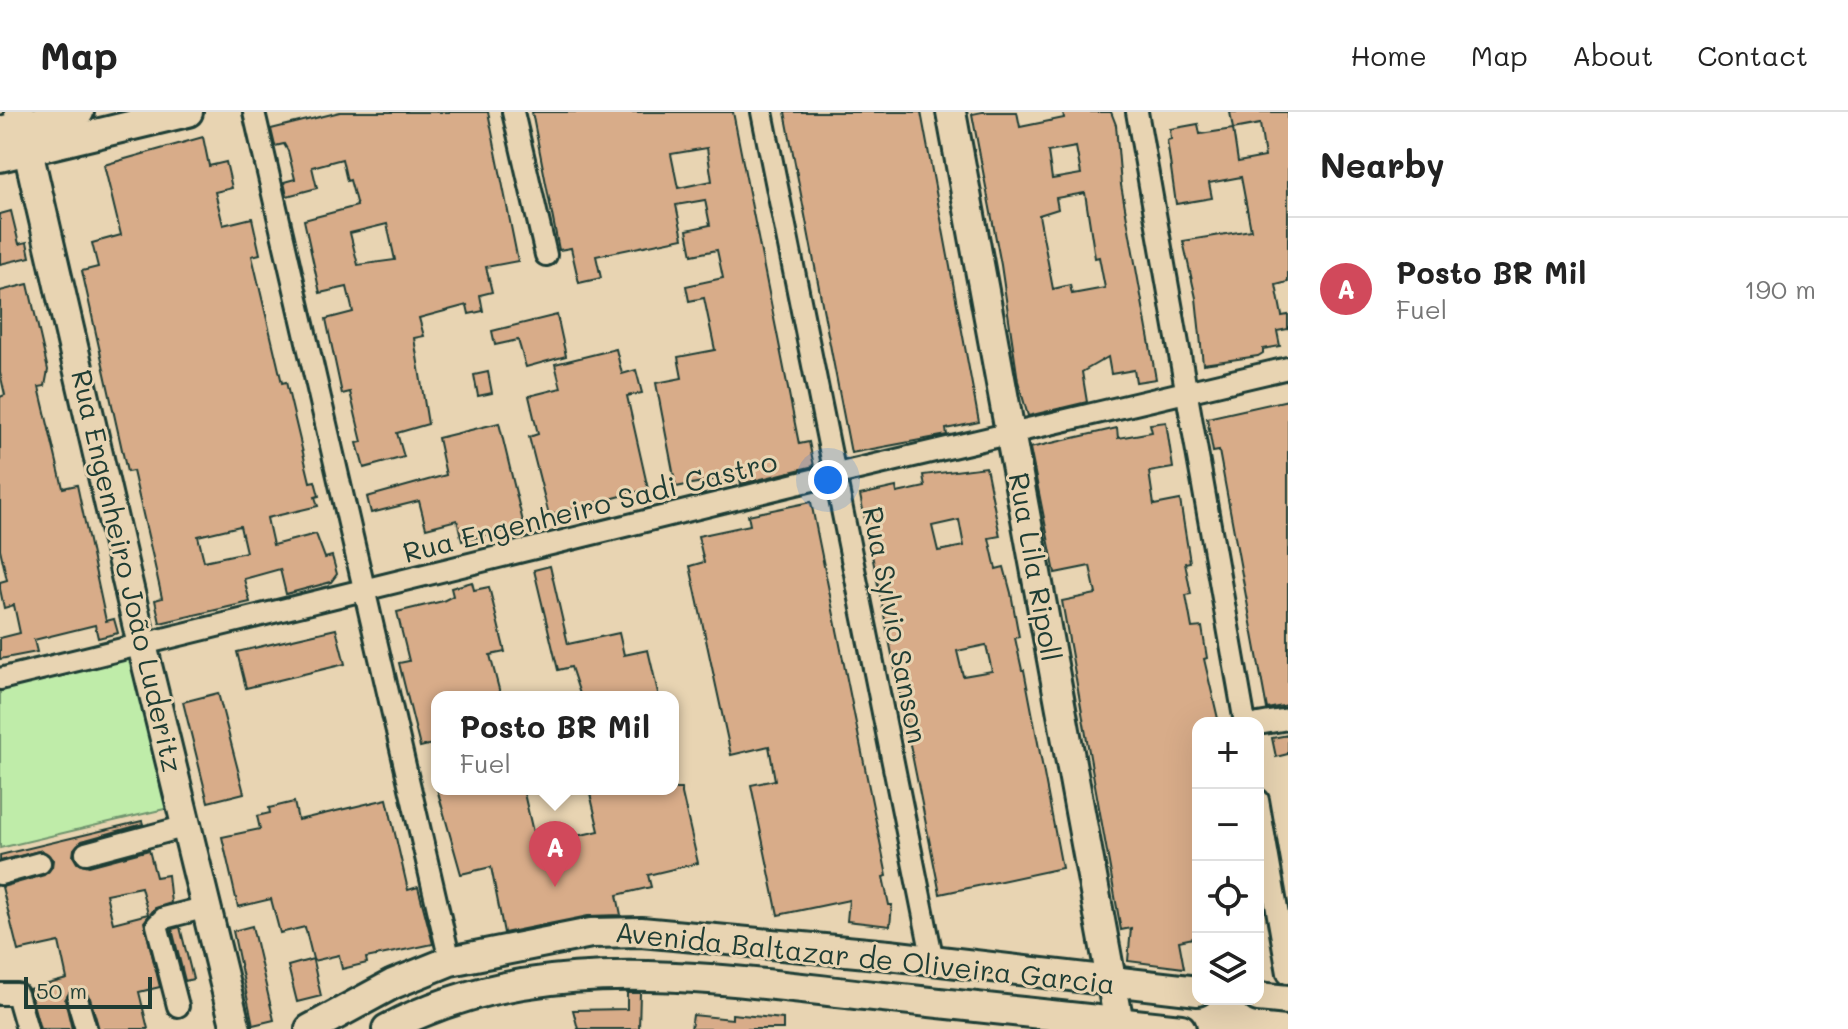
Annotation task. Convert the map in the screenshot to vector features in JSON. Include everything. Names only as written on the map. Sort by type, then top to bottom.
[{"type":"street","points":[[0,157],[17,130],[79,112]]},
{"type":"street","points":[[17,130],[188,112]]},
{"type":"street","points":[[254,112],[450,961]]},
{"type":"street","points":[[513,112],[546,255]]},
{"type":"street","name":"Rua Sylvio Sanson","points":[[762,112],[933,961]]},
{"type":"street","name":"Rua Lila Ripoll","points":[[951,112],[1119,1023]]},
{"type":"street","points":[[1137,112],[1244,717]]},
{"type":"street","name":"Rua Engenheiro João Luderitz","points":[[17,130],[236,1029]]},
{"type":"street","name":"Rua Engenheiro Sadi Castro","points":[[0,679],[837,474],[1288,368]]},
{"type":"street","points":[[1264,723],[1288,719]]},
{"type":"street","points":[[86,853],[187,826]]},
{"type":"street","points":[[1264,835],[1288,973]]},
{"type":"street","points":[[0,874],[40,863]]},
{"type":"street","points":[[178,1006],[157,925],[164,918],[207,907]]},
{"type":"street","name":"Avenida Baltazar de Oliveira Garcia","points":[[310,1029],[393,984],[450,961],[564,935],[641,932],[1192,990]]},
{"type":"street","name":"Avenida Baltazar de Oliveira Garcia","points":[[387,1029],[410,1017],[476,994],[569,977],[672,975],[1181,1029]]},
{"type":"street","points":[[0,994],[17,994],[27,1029]]},
{"type":"street","points":[[1264,998],[1288,1000]]},
{"type":"street","points":[[78,1002],[86,1029]]},
{"type":"green space","points":[[135,652],[173,807],[0,848],[0,685]]},
{"type":"building","points":[[340,112],[488,112],[518,261],[486,267],[492,292],[480,295],[483,311],[469,314],[467,305],[419,318],[424,336],[414,338],[428,424],[397,433],[404,457],[364,468],[357,443],[362,442],[350,392],[342,394],[326,319],[353,312],[347,287],[320,293],[304,220],[357,206],[342,159],[312,167],[317,188],[287,196],[284,182],[295,179],[288,151],[284,144],[275,146],[271,129]],"holes":[[[387,224],[395,260],[358,265],[350,233]]]},
{"type":"building","points":[[532,112],[733,112],[799,444],[809,442],[814,466],[741,484],[739,475],[676,487],[656,383],[682,378],[678,357],[715,350],[704,298],[689,301],[686,286],[723,278],[717,250],[692,255],[687,230],[710,225],[705,200],[676,205],[683,238],[596,256],[601,278],[579,283],[571,248],[559,250]],"holes":[[[707,148],[712,181],[678,188],[671,154]]]},
{"type":"building","points":[[785,112],[921,112],[979,422],[946,429],[947,435],[851,453]]},
{"type":"building","points":[[1017,112],[1020,127],[1064,118],[1063,112],[1111,112],[1116,125],[1121,185],[1156,379],[1136,382],[1134,370],[1111,374],[1108,357],[1082,372],[1087,402],[1028,416],[1018,381],[1001,265],[972,114]],"holes":[[[1076,147],[1081,174],[1052,179],[1048,152]],[[1085,193],[1095,258],[1099,257],[1105,288],[1072,294],[1070,285],[1053,289],[1039,215],[1058,209],[1056,198]]]},
{"type":"building","points":[[1230,112],[1288,112],[1288,282],[1276,285],[1282,316],[1288,315],[1288,329],[1277,331],[1280,346],[1263,349],[1258,356],[1203,364],[1196,298],[1183,241],[1251,230],[1241,177],[1209,183],[1212,198],[1176,204],[1167,140],[1171,139],[1170,129],[1198,124],[1200,134],[1233,129]],"holes":[[[1260,124],[1265,157],[1238,162],[1233,129]]]},
{"type":"building","points":[[203,137],[209,166],[226,162],[232,188],[215,192],[223,225],[252,218],[260,254],[252,256],[282,383],[286,382],[310,482],[315,481],[319,496],[315,497],[318,506],[267,518],[273,545],[316,534],[325,558],[332,556],[337,574],[331,582],[286,594],[280,569],[244,579],[250,602],[160,623],[155,600],[162,598],[133,471],[127,472],[82,271],[98,267],[92,243],[121,235],[104,165]],"holes":[[[240,526],[246,552],[204,561],[198,536]]]},
{"type":"building","points":[[11,211],[19,244],[27,242],[30,257],[0,264],[0,214]]},
{"type":"building","points":[[28,284],[48,370],[45,386],[39,387],[63,488],[77,485],[106,621],[114,619],[118,633],[98,638],[95,625],[34,640],[37,652],[0,659],[0,638],[20,633],[14,605],[4,608],[0,589],[0,582],[7,580],[0,549],[0,397],[5,395],[0,373],[0,291]]},
{"type":"building","points":[[557,315],[566,356],[526,367],[518,340],[495,345],[492,331]]},
{"type":"building","points":[[616,349],[622,374],[636,370],[642,393],[627,396],[648,489],[549,515],[529,437],[538,434],[529,396],[561,388],[555,364]]},
{"type":"building","points":[[488,372],[492,393],[478,396],[474,375]]},
{"type":"building","points":[[1288,400],[1288,705],[1267,709],[1219,451],[1213,452],[1207,418]]},
{"type":"building","points":[[1166,422],[1173,468],[1149,472],[1154,505],[1180,500],[1190,562],[1185,563],[1191,594],[1186,595],[1192,628],[1202,627],[1207,658],[1204,659],[1218,717],[1192,717],[1192,938],[1179,941],[1184,968],[1128,961],[1131,928],[1121,930],[1062,601],[1096,594],[1090,566],[1055,573],[1030,448],[1117,428],[1118,438],[1152,432],[1150,424]]},
{"type":"building","points":[[499,423],[524,526],[462,541],[457,520],[426,528],[419,501],[371,513],[367,497],[446,475],[438,438]]},
{"type":"building","points":[[986,467],[1000,536],[989,538],[996,569],[1004,567],[1011,593],[1019,637],[1015,638],[1024,670],[1062,868],[940,894],[860,495],[896,487],[897,493],[925,487],[923,475]],"holes":[[[959,520],[964,546],[938,551],[932,526]],[[986,645],[992,671],[963,676],[957,651]]]},
{"type":"building","points":[[811,502],[887,876],[883,877],[889,905],[892,905],[890,926],[847,921],[849,900],[778,915],[751,785],[775,780],[769,746],[731,755],[690,566],[704,562],[698,536],[750,525],[748,515]]},
{"type":"building","points":[[550,566],[568,644],[619,633],[624,655],[648,650],[658,691],[579,691],[571,667],[558,670],[534,570]]},
{"type":"building","points":[[472,582],[474,590],[489,587],[505,652],[490,655],[499,691],[431,691],[431,744],[420,747],[399,663],[409,661],[397,612],[443,601],[453,596],[451,588]]},
{"type":"building","points":[[336,629],[345,664],[246,688],[237,652]]},
{"type":"building","points":[[218,693],[244,793],[208,802],[183,702]]},
{"type":"building","points":[[1288,735],[1288,754],[1276,757],[1272,738]]},
{"type":"building","points":[[681,789],[698,863],[648,875],[651,887],[617,895],[621,915],[588,916],[504,933],[491,867],[461,874],[439,795],[524,795],[536,845],[599,831],[590,795],[679,795]]},
{"type":"building","points":[[387,799],[408,890],[418,887],[433,944],[366,958],[367,963],[342,969],[339,955],[313,961],[321,996],[297,1002],[288,966],[313,959],[305,927],[280,933],[271,899],[238,907],[222,837],[260,829],[257,816],[270,813],[269,808],[294,802],[298,820]]},
{"type":"building","points":[[142,821],[143,824],[82,841],[74,849],[73,856],[77,863],[89,866],[149,850],[156,877],[168,875],[171,903],[155,908],[144,922],[160,987],[139,992],[148,1029],[99,1029],[90,998],[80,989],[69,993],[65,1000],[72,1029],[40,1029],[29,989],[67,979],[59,942],[18,951],[2,887],[44,875],[52,867],[53,860],[42,850],[0,861],[0,855]],"holes":[[[141,887],[148,914],[113,923],[106,894]]]},
{"type":"building","points":[[252,926],[274,1020],[253,1025],[233,931]]},
{"type":"building","points":[[180,927],[193,979],[185,981],[172,929]]},
{"type":"building","points":[[627,993],[640,993],[639,1029],[578,1029],[573,1010],[627,1009]]},
{"type":"building","points":[[732,1014],[783,1019],[783,1029],[691,1029],[693,1015],[732,1019]]},
{"type":"place","name":"Posto BR Mil","points":[[555,887]]}]
